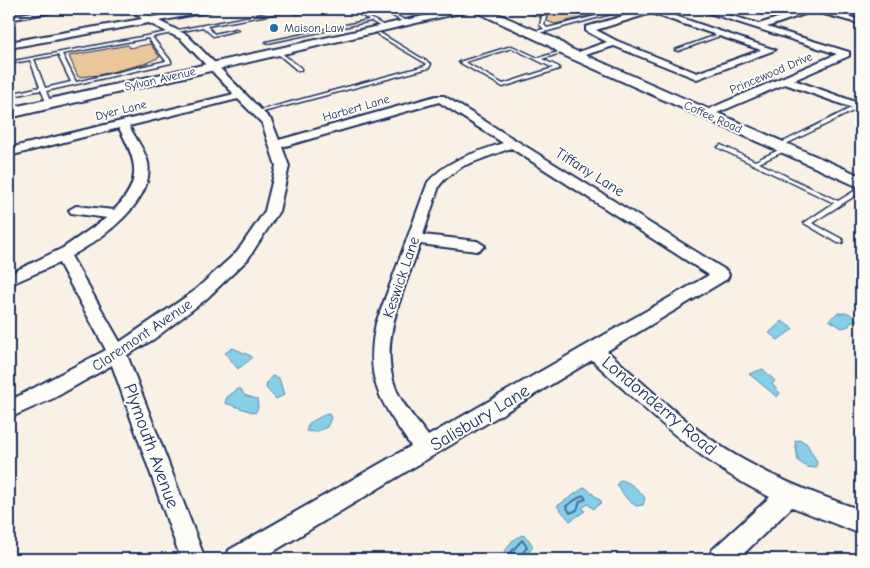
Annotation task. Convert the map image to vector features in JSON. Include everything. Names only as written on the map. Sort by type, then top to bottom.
[{"type":"main road","name":"Sylvan Avenue","points":[[9,113],[279,53],[305,43],[329,45],[406,22],[473,10]]},
{"type":"main road","name":"Sylvan Avenue","points":[[382,30],[473,10]]},
{"type":"main road","name":"Coffee Road","points":[[473,10],[532,33],[570,53],[861,183]]},
{"type":"main road","name":"Coffee Road","points":[[473,10],[539,45],[570,53]]},
{"type":"street","points":[[9,18],[64,9]]},
{"type":"street","name":"Claremont Avenue","points":[[9,410],[68,382],[118,355],[194,301],[222,277],[249,246],[261,230],[278,197],[284,167],[280,144],[267,122],[184,37],[150,20],[135,9]]},
{"type":"street","points":[[9,46],[212,9]]},
{"type":"street","points":[[703,9],[759,27],[813,9],[861,22]]},
{"type":"street","points":[[651,10],[770,50],[697,76],[614,43],[589,29],[651,10]]},
{"type":"street","name":"Princewood Drive","points":[[706,114],[846,54],[759,27]]},
{"type":"street","points":[[570,53],[614,43]]},
{"type":"street","points":[[785,80],[860,107]]},
{"type":"street","name":"Dyer Lane","points":[[9,152],[241,95]]},
{"type":"street","name":"Tiffany Lane","points":[[440,98],[721,275]]},
{"type":"street","name":"Harbert Lane","points":[[280,144],[440,98]]},
{"type":"street","points":[[9,280],[63,255],[118,215],[137,187],[142,168],[140,157],[122,124]]},
{"type":"street","name":"Keswick Lane","points":[[426,450],[390,398],[378,364],[379,345],[432,185],[455,165],[513,143]]},
{"type":"street","points":[[76,210],[118,215]]},
{"type":"street","points":[[414,239],[477,246]]},
{"type":"street","name":"Plymouth Avenue","points":[[63,255],[118,355],[193,559]]},
{"type":"street","name":"Salisbury Lane","points":[[238,559],[721,275]]},
{"type":"street","name":"Londonderry Road","points":[[594,350],[686,432],[715,454],[752,477],[789,495],[822,509],[861,522]]},
{"type":"street","points":[[721,559],[789,495]]},
{"type":"lane","points":[[9,63],[291,9],[295,13],[319,9]]},
{"type":"lane","points":[[257,112],[427,67],[429,64],[382,30],[372,20],[353,9]]},
{"type":"lane","points":[[383,9],[406,22]]},
{"type":"lane","points":[[546,30],[542,25],[545,12],[556,9]]},
{"type":"lane","points":[[532,33],[627,9]]},
{"type":"lane","points":[[268,42],[291,37],[305,43],[372,20]]},
{"type":"lane","points":[[204,26],[213,35],[236,30],[227,21]]},
{"type":"lane","points":[[677,50],[723,34]]},
{"type":"lane","points":[[9,90],[13,95],[169,62],[150,36]]},
{"type":"lane","points":[[291,37],[305,43]]},
{"type":"lane","points":[[538,59],[557,68],[503,86],[461,62],[512,47],[538,59],[570,53]]},
{"type":"lane","points":[[59,53],[74,83]]},
{"type":"lane","points":[[279,53],[299,69]]},
{"type":"lane","points":[[32,58],[49,104]]},
{"type":"lane","points":[[754,163],[781,147],[860,107]]},
{"type":"lane","points":[[721,146],[838,203]]},
{"type":"lane","points":[[840,241],[806,223],[861,189]]},
{"type":"water","points":[[837,313],[849,313],[857,320],[851,322],[849,326],[842,328],[829,320]]},
{"type":"water","points":[[782,321],[793,329],[778,340],[769,333]]},
{"type":"water","points":[[233,348],[251,356],[251,359],[238,369],[225,353]]},
{"type":"water","points":[[763,369],[775,381],[772,384],[780,393],[777,397],[749,374]]},
{"type":"water","points":[[272,376],[279,378],[284,395],[276,399],[266,388],[267,382]]},
{"type":"water","points":[[241,389],[244,395],[257,399],[258,408],[255,413],[225,403],[227,397]]},
{"type":"water","points":[[329,414],[331,418],[327,427],[315,432],[306,431],[309,423]]},
{"type":"water","points":[[801,440],[807,444],[817,462],[816,468],[807,467],[798,461],[795,441]]},
{"type":"water","points":[[620,480],[630,484],[641,493],[645,498],[643,505],[636,506],[627,499],[617,485]]},
{"type":"water","points":[[585,487],[602,502],[593,509],[588,504],[582,508],[585,511],[570,521],[557,506]]},
{"type":"water","points":[[522,535],[529,540],[533,547],[523,559],[500,559],[512,541]]},
{"type":"building","points":[[519,9],[547,9],[541,12],[540,18]]},
{"type":"building","points":[[560,9],[601,9],[601,13],[555,24],[547,21],[549,14]]},
{"type":"building","points":[[150,44],[160,57],[144,64],[99,75],[78,77],[69,56],[128,45],[130,48]]},
{"type":"place","name":"Maison Law","points":[[274,28]]}]
